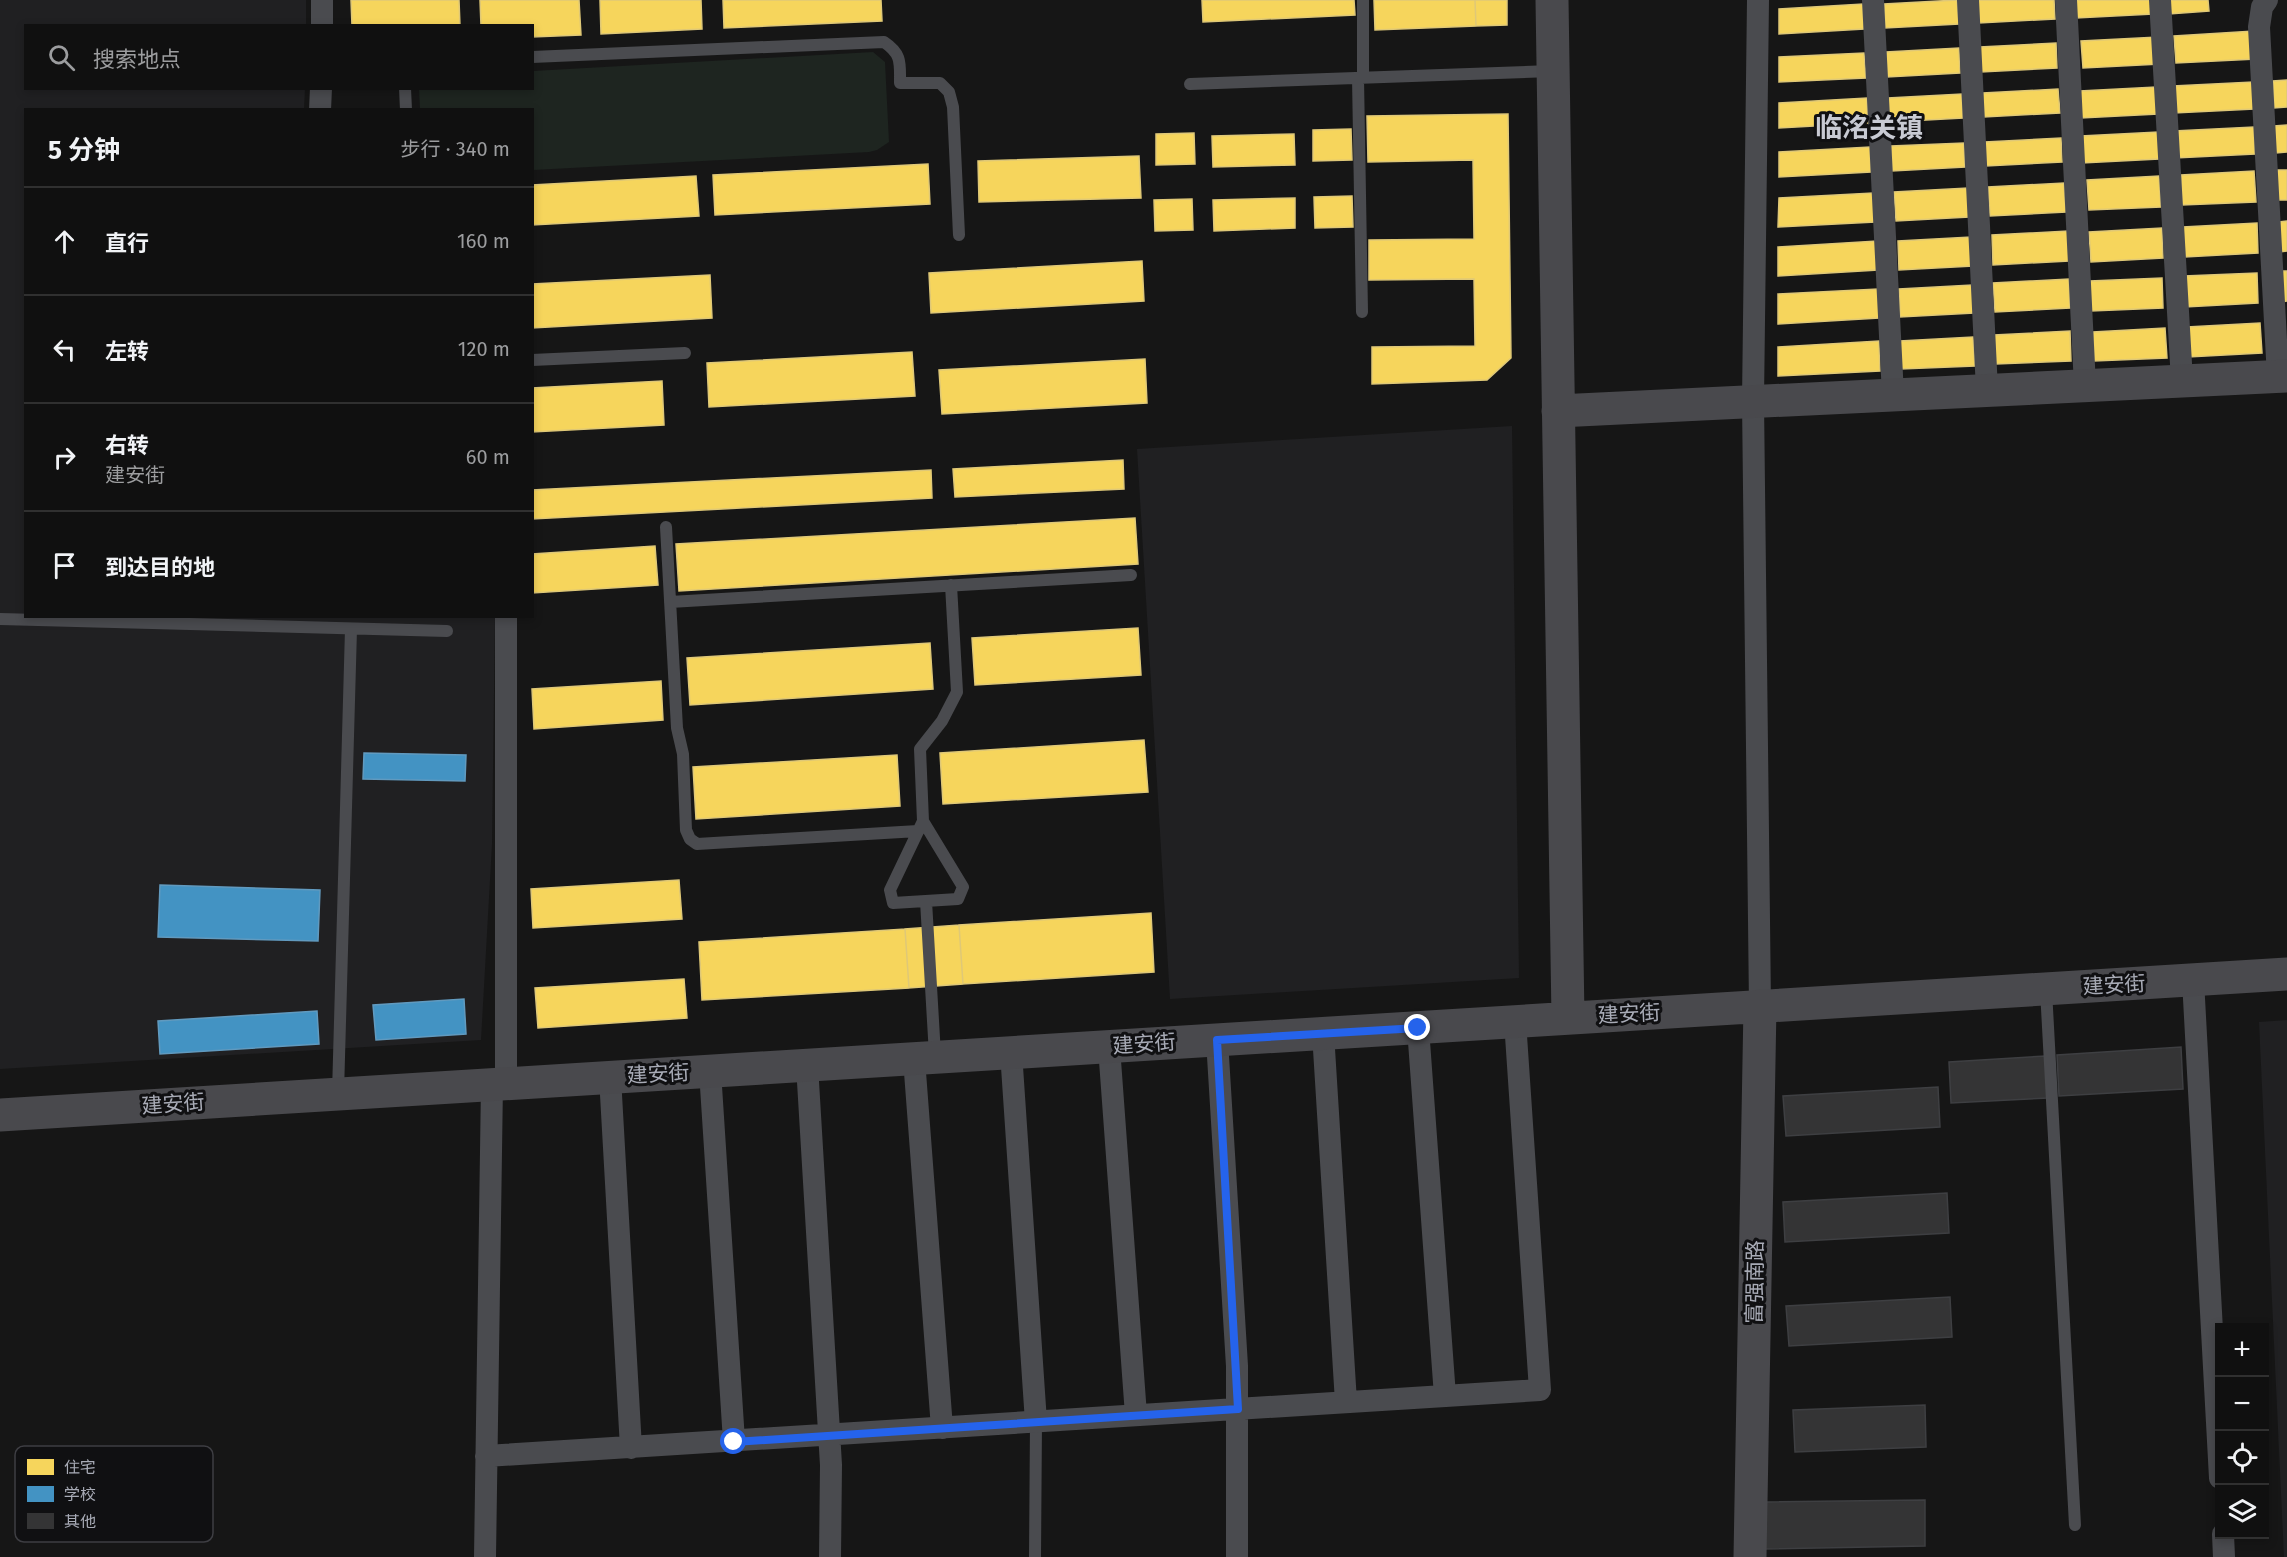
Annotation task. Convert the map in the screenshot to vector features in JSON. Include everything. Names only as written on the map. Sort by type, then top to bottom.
[{"type":"street","points":[[322,0],[322,24]]},
{"type":"street","points":[[1552,0],[1552,71],[1569,410]]},
{"type":"street","points":[[1574,0],[1569,410],[1579,1018]]},
{"type":"street","points":[[1758,0],[1753,401],[1760,1006]]},
{"type":"street","points":[[1874,0],[1893,395]]},
{"type":"street","points":[[1968,0],[1988,390]]},
{"type":"street","points":[[2066,0],[2085,386]]},
{"type":"street","points":[[2160,0],[2182,381]]},
{"type":"street","points":[[1569,410],[2282,376],[2259,27],[2262,7],[2267,0]]},
{"type":"street","points":[[320,108],[321,90]]},
{"type":"street","points":[[485,1557],[486,1456],[499,1084],[506,618]]},
{"type":"street","name":"建安街","points":[[0,1115],[2287,974]]},
{"type":"street","points":[[2193,980],[2217,1431]]},
{"type":"street","name":"富强南路","points":[[1749,1557],[1760,1006]]},
{"type":"street","points":[[486,1456],[1540,1390],[1515,1022]]},
{"type":"street","points":[[1418,1028],[1445,1396]]},
{"type":"street","points":[[1323,1033],[1346,1402]]},
{"type":"street","points":[[1217,1040],[1238,1409],[1237,1557]]},
{"type":"street","points":[[1109,1047],[1136,1415]]},
{"type":"street","points":[[1011,1052],[1036,1422]]},
{"type":"street","points":[[925,1058],[942,1428]]},
{"type":"street","points":[[807,1065],[830,1436],[830,1557]]},
{"type":"street","points":[[710,1071],[734,1442]]},
{"type":"street","points":[[610,1077],[631,1448]]},
{"type":"street","points":[[2223,1539],[2224,1557]]},
{"type":"lane","points":[[1362,312],[1363,0]]},
{"type":"lane","points":[[534,57],[884,42],[895,49],[900,62],[900,83],[940,83],[949,92],[954,107],[959,235]]},
{"type":"lane","points":[[1190,84],[1552,71]]},
{"type":"lane","points":[[405,90],[406,108]]},
{"type":"lane","points":[[534,360],[685,353]]},
{"type":"lane","points":[[666,527],[677,728],[683,754],[686,830],[690,839],[697,844],[920,826]]},
{"type":"lane","points":[[670,602],[1131,575]]},
{"type":"lane","points":[[920,826],[963,886],[958,898],[893,903],[890,890],[920,826],[920,749],[942,721],[957,692],[951,585]]},
{"type":"lane","points":[[0,620],[447,632]]},
{"type":"lane","points":[[338,1094],[351,629]]},
{"type":"lane","points":[[925,1058],[926,901]]},
{"type":"lane","points":[[2046,989],[2075,1525]]},
{"type":"lane","points":[[1035,1557],[1036,1422]]},
{"type":"shaded area","points":[[0,0],[306,0],[306,24],[24,24],[24,90],[305,90],[304,108],[24,108],[24,618],[495,618],[492,844],[481,1040],[0,1069]]},
{"type":"shaded area","points":[[873,52],[885,62],[889,142],[869,152],[534,170],[534,108],[420,108],[419,90],[534,90],[534,71]]},
{"type":"shaded area","points":[[1512,426],[1519,978],[1170,999],[1137,449]]},
{"type":"shaded area","points":[[2287,1020],[2287,1557],[2284,1557],[2259,1022]]},
{"type":"building: 住宅","points":[[351,0],[459,0],[460,24],[352,24]]},
{"type":"building: 住宅","points":[[480,0],[579,0],[581,35],[534,37],[534,24],[481,24]]},
{"type":"building: 住宅","points":[[600,0],[701,0],[702,29],[601,34]]},
{"type":"building: 住宅","points":[[723,0],[881,0],[882,21],[724,28]]},
{"type":"building: 住宅","points":[[1202,0],[1354,0],[1355,15],[1203,22]]},
{"type":"building: 住宅","points":[[1374,0],[1475,0],[1476,26],[1375,30]]},
{"type":"building: 住宅","points":[[1475,0],[1507,0],[1507,25],[1476,26]]},
{"type":"building: 住宅","points":[[1957,0],[1959,24],[1885,28],[1884,4]]},
{"type":"building: 住宅","points":[[1978,0],[2054,0],[2055,19],[1979,23]]},
{"type":"building: 住宅","points":[[2075,0],[2152,0],[2153,14],[2076,18]]},
{"type":"building: 住宅","points":[[2168,0],[2208,0],[2209,11],[2169,14]]},
{"type":"building: 住宅","points":[[1863,4],[1864,29],[1779,34],[1779,9]]},
{"type":"building: 住宅","points":[[2254,31],[2256,59],[2176,63],[2174,36]]},
{"type":"building: 住宅","points":[[2158,37],[2160,64],[2083,68],[2081,41]]},
{"type":"building: 住宅","points":[[2056,43],[2057,68],[1981,72],[1980,47]]},
{"type":"building: 住宅","points":[[1959,48],[1960,73],[1887,77],[1886,52]]},
{"type":"building: 住宅","points":[[1864,53],[1866,78],[1779,82],[1779,57]]},
{"type":"building: 住宅","points":[[2287,80],[2287,107],[2274,108],[2273,81]]},
{"type":"building: 住宅","points":[[2253,82],[2254,109],[2174,113],[2173,86]]},
{"type":"building: 住宅","points":[[2156,87],[2158,114],[2081,118],[2080,91]]},
{"type":"building: 住宅","points":[[2058,89],[2060,113],[1984,117],[1983,93]]},
{"type":"building: 住宅","points":[[1962,94],[1963,118],[1890,122],[1888,98]]},
{"type":"building: 住宅","points":[[1867,98],[1868,123],[1779,128],[1779,103]]},
{"type":"building: 住宅","points":[[1508,114],[1511,358],[1487,380],[1372,384],[1372,347],[1475,346],[1474,279],[1369,280],[1369,240],[1474,239],[1473,160],[1368,162],[1367,116]]},
{"type":"building: 住宅","points":[[2287,125],[2287,152],[2276,153],[2274,126]]},
{"type":"building: 住宅","points":[[2254,127],[2255,154],[2175,158],[2174,131]]},
{"type":"building: 住宅","points":[[1351,129],[1352,160],[1313,161],[1313,130]]},
{"type":"building: 住宅","points":[[2158,132],[2159,159],[2082,163],[2081,136]]},
{"type":"building: 住宅","points":[[1194,133],[1195,164],[1156,165],[1156,134]]},
{"type":"building: 住宅","points":[[1294,134],[1295,165],[1213,167],[1212,136]]},
{"type":"building: 住宅","points":[[2061,138],[2062,162],[1986,166],[1985,142]]},
{"type":"building: 住宅","points":[[1964,143],[1965,167],[1892,171],[1891,146]]},
{"type":"building: 住宅","points":[[1870,147],[1871,172],[1779,177],[1779,152]]},
{"type":"building: 住宅","points":[[1139,156],[1141,198],[979,202],[978,161]]},
{"type":"building: 住宅","points":[[928,164],[930,204],[715,215],[713,175]]},
{"type":"building: 住宅","points":[[2276,170],[2287,170],[2287,200],[2278,200]]},
{"type":"building: 住宅","points":[[2254,171],[2256,202],[2182,205],[2181,175]]},
{"type":"building: 住宅","points":[[696,176],[699,216],[534,225],[534,185]]},
{"type":"building: 住宅","points":[[2159,176],[2161,207],[2089,210],[2087,180]]},
{"type":"building: 住宅","points":[[2064,183],[2066,212],[1990,216],[1988,187]]},
{"type":"building: 住宅","points":[[1968,188],[1969,217],[1896,221],[1894,192]]},
{"type":"building: 住宅","points":[[1873,193],[1875,222],[1778,227],[1779,198]]},
{"type":"building: 住宅","points":[[1352,196],[1353,227],[1315,228],[1314,197]]},
{"type":"building: 住宅","points":[[1295,198],[1295,228],[1214,231],[1213,200]]},
{"type":"building: 住宅","points":[[1192,199],[1193,230],[1155,231],[1154,200]]},
{"type":"building: 住宅","points":[[2287,221],[2287,251],[2280,252],[2279,222]]},
{"type":"building: 住宅","points":[[2257,223],[2258,253],[2185,257],[2183,227]]},
{"type":"building: 住宅","points":[[2162,228],[2163,258],[2091,262],[2089,232]]},
{"type":"building: 住宅","points":[[2068,231],[2069,261],[1993,265],[1992,235]]},
{"type":"building: 住宅","points":[[1971,237],[1973,266],[1899,270],[1898,241]]},
{"type":"building: 住宅","points":[[1877,241],[1878,270],[1778,276],[1778,247]]},
{"type":"building: 住宅","points":[[1142,261],[1144,301],[931,313],[929,273]]},
{"type":"building: 住宅","points":[[2279,271],[2287,271],[2287,301],[2281,302]]},
{"type":"building: 住宅","points":[[2257,273],[2258,303],[2185,307],[2184,276]]},
{"type":"building: 住宅","points":[[710,275],[712,318],[534,328],[534,284]]},
{"type":"building: 住宅","points":[[2162,278],[2163,308],[2091,311],[2090,281]]},
{"type":"building: 住宅","points":[[2069,279],[2070,308],[1995,312],[1993,283]]},
{"type":"building: 住宅","points":[[1972,285],[1974,313],[1900,317],[1899,289]]},
{"type":"building: 住宅","points":[[1878,289],[1879,318],[1778,324],[1778,294]]},
{"type":"building: 住宅","points":[[2260,323],[2262,353],[2188,357],[2187,327]]},
{"type":"building: 住宅","points":[[2165,328],[2167,358],[2094,361],[2093,332]]},
{"type":"building: 住宅","points":[[2070,331],[2071,361],[1996,364],[1994,335]]},
{"type":"building: 住宅","points":[[1973,337],[1975,366],[1901,369],[1900,341]]},
{"type":"building: 住宅","points":[[1879,341],[1880,371],[1778,376],[1778,347]]},
{"type":"building: 住宅","points":[[912,352],[915,396],[709,407],[707,363]]},
{"type":"building: 住宅","points":[[1145,359],[1147,403],[942,414],[939,370]]},
{"type":"building: 住宅","points":[[662,381],[664,425],[534,432],[534,388]]},
{"type":"building: 住宅","points":[[1123,460],[1124,489],[955,497],[953,469]]},
{"type":"building: 住宅","points":[[931,470],[932,498],[534,519],[534,490]]},
{"type":"building: 住宅","points":[[1135,518],[1138,564],[679,591],[676,544]]},
{"type":"building: 住宅","points":[[655,546],[658,585],[534,593],[534,554]]},
{"type":"building: 住宅","points":[[1138,628],[1141,675],[975,685],[972,638]]},
{"type":"building: 住宅","points":[[930,643],[933,689],[690,705],[687,658]]},
{"type":"building: 住宅","points":[[661,681],[663,720],[534,729],[532,689]]},
{"type":"building: 住宅","points":[[1144,740],[1148,792],[943,804],[940,753]]},
{"type":"building: 住宅","points":[[897,755],[900,806],[696,819],[693,767]]},
{"type":"building: 住宅","points":[[679,880],[682,919],[533,928],[531,889]]},
{"type":"building: 住宅","points":[[1151,913],[1154,972],[963,984],[959,925]]},
{"type":"building: 住宅","points":[[959,925],[963,984],[909,988],[905,929]]},
{"type":"building: 住宅","points":[[905,929],[909,988],[702,1000],[699,942]]},
{"type":"building: 住宅","points":[[684,979],[687,1018],[538,1028],[535,988]]},
{"type":"building: 学校","points":[[364,753],[466,755],[465,781],[363,779]]},
{"type":"building: 学校","points":[[160,885],[320,890],[318,941],[158,937]]},
{"type":"building: 学校","points":[[464,999],[466,1034],[376,1040],[373,1005]]},
{"type":"building: 学校","points":[[317,1011],[319,1044],[160,1054],[158,1021]]},
{"type":"building: 其他","points":[[2181,1047],[2183,1089],[2059,1096],[2057,1055]]},
{"type":"building: 其他","points":[[2045,1056],[2048,1098],[1951,1103],[1949,1062]]},
{"type":"building: 其他","points":[[1938,1087],[1940,1127],[1786,1136],[1783,1096]]},
{"type":"building: 其他","points":[[1947,1193],[1949,1233],[1785,1242],[1783,1202]]},
{"type":"building: 其他","points":[[1950,1297],[1952,1337],[1789,1346],[1786,1306]]},
{"type":"building: 其他","points":[[1925,1405],[1926,1447],[1795,1452],[1793,1410]]},
{"type":"building: 其他","points":[[1925,1500],[1925,1546],[1764,1549],[1764,1502]]},
{"type":"district","name":"临洺关镇","points":[[1869,128]]},
{"type":"route","points":[[734,1442],[1238,1409],[1217,1040],[1418,1028]]}]
